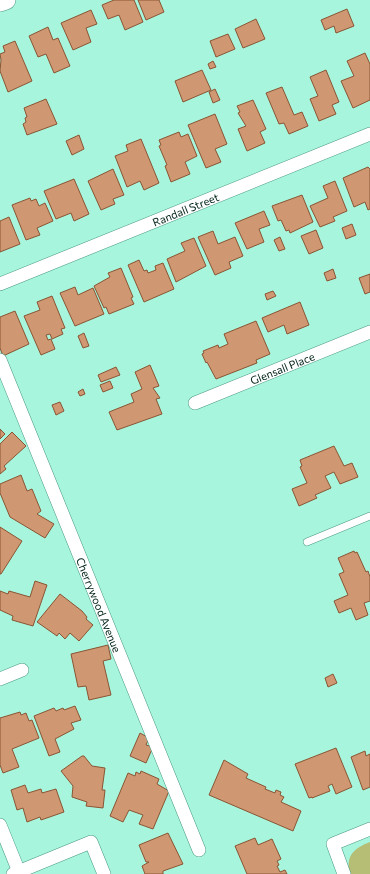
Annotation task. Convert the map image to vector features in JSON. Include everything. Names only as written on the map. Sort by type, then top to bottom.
[{"type":"street","points":[[0,2],[6,0]]},
{"type":"street","name":"Randall Street","points":[[0,284],[370,134]]},
{"type":"street","name":"Glensall Place","points":[[194,403],[370,332]]},
{"type":"street","name":"Cherrywood Avenue","points":[[0,360],[199,850]]},
{"type":"street","points":[[0,679],[22,670]]},
{"type":"street","points":[[0,825],[16,873],[91,842],[104,874]]},
{"type":"street","points":[[344,874],[333,844],[370,829]]},
{"type":"lane","points":[[307,542],[370,516]]},
{"type":"green space","points":[[370,842],[370,874],[350,874],[349,862],[352,854],[359,847]]},
{"type":"building","points":[[114,0],[134,0],[143,22],[125,30],[119,15],[108,19],[102,5]]},
{"type":"building","points":[[138,0],[159,0],[164,12],[146,20]]},
{"type":"building","points":[[347,9],[354,26],[336,33],[334,26],[325,30],[321,20]]},
{"type":"building","points":[[91,10],[97,24],[86,28],[91,42],[73,50],[61,23]]},
{"type":"building","points":[[256,19],[265,39],[243,48],[235,29]]},
{"type":"building","points":[[48,27],[53,40],[58,38],[70,66],[54,73],[46,54],[38,57],[29,36]]},
{"type":"building","points":[[228,34],[235,49],[216,57],[210,41]]},
{"type":"building","points":[[15,41],[32,81],[8,92],[0,71],[0,54],[5,52],[3,46]]},
{"type":"building","points":[[365,53],[370,64],[370,100],[353,108],[341,81],[354,76],[347,61]]},
{"type":"building","points":[[213,61],[216,67],[210,69],[208,64]]},
{"type":"building","points":[[202,70],[211,90],[183,102],[175,81]]},
{"type":"building","points":[[326,70],[339,102],[332,105],[336,114],[319,121],[310,99],[318,96],[310,77]]},
{"type":"building","points":[[282,87],[294,115],[302,112],[308,126],[289,134],[284,123],[279,124],[266,93]]},
{"type":"building","points":[[215,89],[220,100],[213,103],[209,92]]},
{"type":"building","points":[[46,99],[57,124],[27,135],[23,124],[26,122],[25,118],[27,117],[24,108]]},
{"type":"building","points":[[253,100],[266,129],[260,132],[265,143],[247,151],[238,129],[246,126],[238,113],[240,112],[237,106]]},
{"type":"building","points":[[215,114],[227,144],[215,149],[221,162],[206,168],[188,125]]},
{"type":"building","points":[[179,132],[181,137],[188,134],[197,156],[185,162],[190,174],[171,182],[165,166],[167,165],[159,146],[161,145],[159,140]]},
{"type":"building","points":[[79,135],[84,149],[72,155],[66,141]]},
{"type":"building","points":[[141,139],[159,183],[144,190],[140,181],[127,187],[115,156],[128,151],[126,145]]},
{"type":"building","points":[[368,167],[370,169],[370,209],[368,210],[365,202],[354,207],[343,178]]},
{"type":"building","points":[[113,169],[124,195],[113,199],[115,204],[101,210],[88,181]]},
{"type":"building","points":[[74,179],[89,214],[74,221],[71,213],[56,219],[44,191]]},
{"type":"building","points":[[335,181],[347,211],[333,217],[335,221],[320,227],[310,206],[328,198],[323,186]]},
{"type":"building","points":[[302,195],[313,222],[290,233],[289,230],[286,231],[281,220],[278,221],[272,206]]},
{"type":"building","points":[[30,198],[31,201],[36,199],[39,206],[45,203],[53,221],[37,228],[40,235],[26,240],[12,205]]},
{"type":"building","points":[[264,211],[270,225],[259,229],[264,242],[247,249],[235,223]]},
{"type":"building","points":[[9,217],[20,244],[0,252],[0,221]]},
{"type":"building","points":[[352,224],[356,235],[346,239],[342,228]]},
{"type":"building","points":[[316,230],[323,248],[309,254],[301,236]]},
{"type":"building","points":[[213,231],[218,244],[235,237],[243,256],[229,262],[231,268],[215,275],[198,237]]},
{"type":"building","points":[[280,237],[285,249],[279,251],[274,240]]},
{"type":"building","points":[[194,238],[206,266],[176,282],[167,259],[185,251],[181,243]]},
{"type":"building","points":[[139,260],[144,271],[147,270],[148,273],[156,270],[155,266],[163,263],[174,289],[144,302],[128,265]]},
{"type":"building","points":[[121,268],[133,297],[131,298],[134,304],[109,314],[106,307],[104,308],[94,286],[110,277],[108,273]]},
{"type":"building","points":[[333,269],[336,278],[327,281],[324,273]]},
{"type":"building","points":[[370,274],[370,292],[365,294],[359,278]]},
{"type":"building","points":[[75,287],[78,295],[93,288],[104,314],[75,326],[60,293]]},
{"type":"building","points":[[273,291],[276,296],[267,300],[265,294]]},
{"type":"building","points":[[52,296],[65,328],[61,329],[63,334],[52,339],[50,334],[46,335],[48,340],[51,339],[55,349],[41,355],[24,316],[40,310],[37,302]]},
{"type":"building","points":[[300,302],[309,325],[287,334],[284,325],[268,332],[262,318]]},
{"type":"building","points":[[15,311],[29,344],[3,356],[0,348],[0,317]]},
{"type":"building","points":[[256,321],[270,354],[256,360],[257,363],[216,379],[207,362],[206,363],[202,354],[204,353],[203,351],[218,345],[219,348],[228,344],[224,334]]},
{"type":"building","points":[[84,333],[89,346],[83,348],[78,336]]},
{"type":"building","points":[[150,365],[159,386],[153,388],[160,398],[156,399],[162,414],[117,430],[109,412],[134,402],[131,394],[142,389],[135,372]]},
{"type":"building","points":[[116,367],[120,375],[101,382],[98,375]]},
{"type":"building","points":[[110,381],[113,388],[103,392],[100,385]]},
{"type":"building","points":[[83,389],[85,394],[80,396],[78,392]]},
{"type":"building","points":[[60,402],[64,411],[56,415],[52,405]]},
{"type":"building","points":[[0,429],[5,434],[0,439]]},
{"type":"building","points":[[12,432],[26,446],[4,466],[6,469],[0,474],[0,444]]},
{"type":"building","points":[[334,446],[344,466],[352,463],[358,477],[340,484],[334,472],[325,476],[331,488],[315,495],[317,498],[299,506],[292,489],[307,483],[300,467],[302,466],[300,460]]},
{"type":"building","points":[[21,475],[27,491],[32,489],[41,511],[37,514],[54,524],[45,538],[10,517],[0,493],[0,484]]},
{"type":"building","points":[[0,527],[22,541],[1,574],[0,574]]},
{"type":"building","points":[[354,551],[355,553],[357,552],[366,572],[368,571],[370,577],[370,601],[364,603],[368,615],[356,620],[351,608],[339,613],[334,601],[348,595],[339,574],[344,572],[338,558]]},
{"type":"building","points":[[35,581],[47,585],[33,626],[12,620],[13,616],[0,610],[0,591],[8,594],[9,591],[30,597]]},
{"type":"building","points":[[60,594],[82,611],[87,617],[86,619],[93,625],[79,641],[70,633],[65,639],[59,633],[57,636],[37,622]]},
{"type":"building","points":[[108,645],[111,659],[103,661],[111,695],[89,700],[86,686],[78,687],[71,654]]},
{"type":"building","points":[[333,674],[337,683],[328,687],[325,678]]},
{"type":"building","points":[[75,706],[81,720],[71,723],[74,729],[55,739],[60,752],[49,756],[34,716],[54,708],[56,711]]},
{"type":"building","points":[[20,712],[21,715],[26,713],[29,721],[32,720],[39,738],[12,749],[19,767],[3,773],[0,765],[0,718]]},
{"type":"building","points":[[140,733],[149,738],[146,745],[153,747],[146,763],[130,756]]},
{"type":"building","points":[[336,748],[352,787],[336,794],[332,784],[328,786],[330,791],[309,798],[295,764]]},
{"type":"building","points":[[365,751],[366,756],[370,754],[370,787],[363,790],[351,757]]},
{"type":"building","points":[[84,756],[92,766],[105,768],[102,790],[105,790],[103,808],[86,806],[87,802],[72,797],[73,786],[61,771]]},
{"type":"building","points":[[224,760],[248,774],[246,778],[266,787],[265,789],[275,793],[276,790],[281,792],[280,795],[284,797],[281,802],[301,811],[293,831],[209,795]]},
{"type":"building","points":[[141,771],[159,779],[157,784],[169,791],[153,829],[139,824],[143,815],[129,810],[123,822],[110,816],[128,773],[135,776],[136,772],[140,774]]},
{"type":"building","points":[[25,785],[28,793],[41,789],[42,793],[56,789],[64,812],[41,820],[40,817],[27,822],[23,808],[17,810],[11,790]]},
{"type":"building","points":[[168,833],[183,864],[163,871],[163,874],[145,874],[142,866],[149,862],[146,862],[139,845]]},
{"type":"building","points":[[255,838],[258,845],[272,839],[281,859],[277,861],[279,865],[277,866],[280,872],[285,870],[287,874],[247,874],[235,846]]}]
